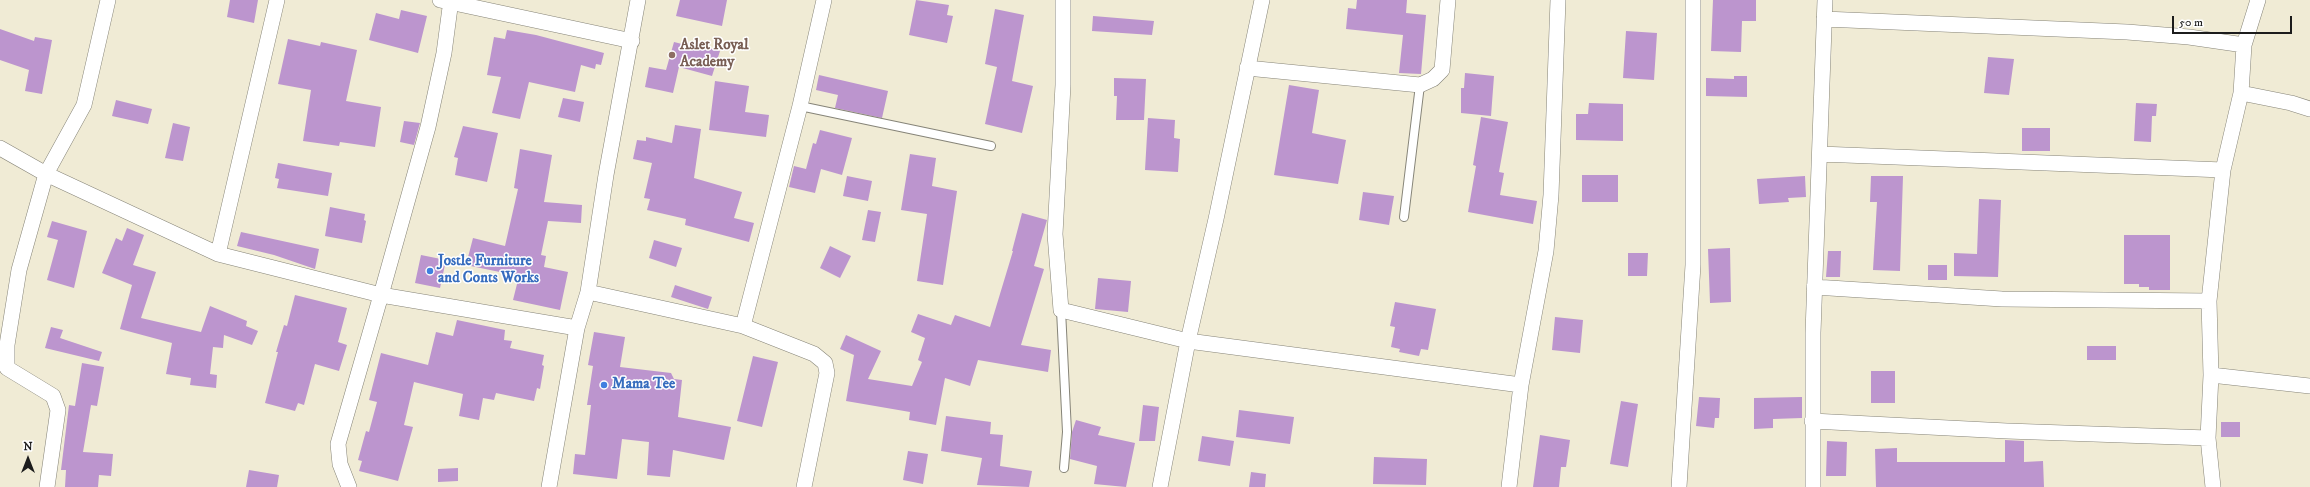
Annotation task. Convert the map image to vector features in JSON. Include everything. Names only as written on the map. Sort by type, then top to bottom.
[{"type":"street","points":[[47,487],[58,410],[52,396],[7,368],[7,345],[19,270],[46,174],[84,105],[108,0]]},
{"type":"street","points":[[218,254],[277,0]]},
{"type":"street","points":[[549,487],[577,328],[588,292],[610,151],[625,64],[632,41],[638,0]]},
{"type":"street","points":[[743,326],[800,106],[824,0]]},
{"type":"street","points":[[1063,0],[1062,85],[1055,234],[1062,310],[1188,341],[1521,385]]},
{"type":"street","points":[[1160,487],[1188,341],[1216,219],[1262,0]]},
{"type":"street","points":[[1247,68],[1420,85],[1433,79],[1442,70],[1448,0]]},
{"type":"street","points":[[1509,487],[1521,385],[1546,251],[1558,0]]},
{"type":"street","points":[[1679,487],[1693,265],[1693,0]]},
{"type":"street","points":[[1813,487],[1812,420],[1814,286],[1825,0]]},
{"type":"street","points":[[2213,487],[2208,438],[2210,376],[2209,301],[2223,170],[2241,93],[2244,45],[2258,0]]},
{"type":"street","points":[[349,487],[340,464],[338,444],[428,127],[444,53],[447,1],[632,41]]},
{"type":"street","points":[[1824,19],[2127,32],[2189,37],[2244,45]]},
{"type":"street","points":[[2241,93],[2291,103],[2310,109]]},
{"type":"street","points":[[0,148],[46,174],[218,254],[381,294],[577,328]]},
{"type":"street","points":[[1820,154],[2223,170]]},
{"type":"street","points":[[1814,286],[2002,298],[2209,301]]},
{"type":"street","points":[[588,292],[743,326],[814,354],[825,363],[827,373],[804,487]]},
{"type":"street","points":[[2210,376],[2310,386]]},
{"type":"street","points":[[1812,420],[2007,431],[2208,438]]},
{"type":"lane","points":[[1404,217],[1420,85]]},
{"type":"lane","points":[[800,106],[991,146]]},
{"type":"lane","points":[[1062,310],[1067,432],[1064,468]]},
{"type":"building","points":[[230,0],[258,0],[254,23],[227,17]]},
{"type":"building","points":[[680,0],[727,0],[722,26],[676,16]]},
{"type":"building","points":[[916,0],[949,5],[947,15],[953,16],[947,43],[909,35]]},
{"type":"building","points":[[1357,0],[1407,0],[1406,13],[1426,15],[1421,74],[1399,73],[1403,35],[1346,29],[1348,8],[1356,9]]},
{"type":"building","points":[[1713,0],[1756,0],[1756,21],[1742,21],[1741,52],[1711,51]]},
{"type":"building","points":[[995,9],[1024,15],[1012,81],[1033,86],[1022,133],[985,124],[997,67],[985,64]]},
{"type":"building","points":[[401,10],[427,16],[418,53],[369,40],[376,13],[399,19]]},
{"type":"building","points":[[1093,16],[1154,21],[1152,35],[1092,31]]},
{"type":"building","points":[[0,29],[34,41],[35,37],[52,40],[42,94],[25,91],[29,70],[0,60]]},
{"type":"building","points":[[507,30],[536,35],[604,53],[601,65],[596,64],[595,69],[581,65],[575,92],[529,82],[520,119],[492,113],[501,77],[487,75],[494,37],[505,39]]},
{"type":"building","points":[[1626,31],[1657,33],[1654,80],[1623,78]]},
{"type":"building","points":[[288,39],[320,46],[321,42],[357,50],[346,101],[381,107],[375,147],[340,142],[339,146],[303,141],[311,90],[278,84]]},
{"type":"building","points":[[682,41],[720,51],[712,76],[679,67],[673,93],[645,87],[649,67],[666,70],[674,42],[682,44]]},
{"type":"building","points":[[1988,57],[2014,59],[2009,95],[1984,93]]},
{"type":"building","points":[[1465,73],[1494,76],[1491,116],[1461,113],[1461,88],[1464,88]]},
{"type":"building","points":[[819,75],[888,91],[882,118],[835,108],[838,95],[816,90]]},
{"type":"building","points":[[1734,76],[1747,76],[1747,97],[1706,96],[1706,78],[1734,79]]},
{"type":"building","points":[[1114,78],[1146,79],[1144,120],[1116,120],[1117,96],[1114,96]]},
{"type":"building","points":[[715,81],[749,86],[745,112],[769,115],[766,137],[709,130]]},
{"type":"building","points":[[1289,85],[1319,90],[1312,133],[1346,140],[1338,184],[1274,175]]},
{"type":"building","points":[[563,98],[584,102],[580,122],[558,117]]},
{"type":"building","points":[[116,100],[152,109],[148,124],[112,116]]},
{"type":"building","points":[[1589,103],[1623,104],[1623,141],[1576,140],[1576,114],[1588,114]]},
{"type":"building","points":[[2136,103],[2157,104],[2156,116],[2152,116],[2151,142],[2134,141]]},
{"type":"building","points":[[1481,117],[1508,122],[1499,172],[1504,173],[1500,195],[1537,201],[1533,224],[1468,212],[1476,166],[1473,165]]},
{"type":"building","points":[[1148,118],[1175,120],[1174,138],[1180,139],[1178,172],[1145,170]]},
{"type":"building","points":[[404,121],[420,123],[414,145],[400,142]]},
{"type":"building","points":[[173,123],[190,127],[183,161],[165,158]]},
{"type":"building","points":[[675,125],[701,129],[694,178],[742,192],[734,218],[754,223],[749,242],[685,225],[686,219],[647,210],[650,199],[644,198],[652,163],[633,159],[637,140],[646,141],[646,137],[672,143]]},
{"type":"building","points":[[463,126],[498,133],[487,182],[455,175],[458,158],[454,157]]},
{"type":"building","points":[[2022,128],[2050,128],[2050,151],[2022,151]]},
{"type":"building","points":[[820,130],[852,138],[842,175],[821,169],[815,193],[789,187],[794,166],[806,169],[813,143],[816,144]]},
{"type":"building","points":[[520,149],[552,155],[544,202],[582,205],[581,223],[548,221],[541,255],[546,256],[544,267],[568,272],[560,310],[513,300],[519,276],[466,265],[473,238],[505,246],[518,189],[514,188]]},
{"type":"building","points":[[910,154],[936,158],[932,186],[957,191],[943,285],[917,281],[927,214],[901,210]]},
{"type":"building","points":[[278,163],[332,173],[328,196],[277,188],[279,179],[275,178]]},
{"type":"building","points":[[1582,175],[1618,175],[1618,202],[1582,202]]},
{"type":"building","points":[[847,176],[872,181],[868,201],[843,196]]},
{"type":"building","points":[[1805,176],[1806,197],[1788,198],[1789,202],[1759,204],[1757,179]]},
{"type":"building","points":[[1871,176],[1903,176],[1900,271],[1873,270],[1877,202],[1870,202]]},
{"type":"building","points":[[1363,192],[1394,196],[1389,225],[1359,220]]},
{"type":"building","points":[[1979,199],[2001,200],[1998,277],[1954,276],[1954,253],[1977,254]]},
{"type":"building","points":[[330,207],[365,214],[364,220],[366,221],[362,243],[325,236]]},
{"type":"building","points":[[868,210],[881,212],[875,242],[862,240]]},
{"type":"building","points":[[1022,213],[1047,220],[1034,266],[1044,269],[1021,345],[1051,350],[1048,372],[978,360],[970,386],[945,378],[936,425],[909,420],[910,412],[846,401],[854,355],[840,349],[846,335],[881,351],[868,379],[912,386],[922,362],[918,360],[925,338],[911,332],[918,314],[951,325],[955,315],[990,327],[1013,251]]},
{"type":"building","points":[[52,221],[87,231],[74,288],[47,280],[58,240],[47,237]]},
{"type":"building","points":[[127,228],[144,235],[133,265],[156,272],[141,318],[201,332],[210,306],[247,321],[246,326],[258,331],[252,345],[224,335],[223,348],[213,347],[210,374],[217,375],[216,388],[190,385],[191,378],[166,374],[172,343],[120,329],[132,285],[102,273],[116,238],[122,241]]},
{"type":"building","points":[[241,232],[319,249],[315,269],[274,255],[237,246]]},
{"type":"building","points":[[2124,235],[2170,235],[2170,290],[2149,290],[2149,287],[2139,287],[2139,284],[2124,284]]},
{"type":"building","points":[[654,240],[682,248],[676,267],[649,258]]},
{"type":"building","points":[[830,246],[851,256],[840,278],[820,268]]},
{"type":"building","points":[[1730,248],[1731,302],[1710,303],[1708,249]]},
{"type":"building","points":[[1828,251],[1841,251],[1840,277],[1826,277]]},
{"type":"building","points":[[1628,253],[1648,253],[1647,276],[1628,276]]},
{"type":"building","name":"Jostle Furniture and Conts Works","points":[[421,255],[446,260],[440,288],[415,283]]},
{"type":"building","points":[[1928,265],[1947,265],[1947,280],[1928,280]]},
{"type":"building","points":[[1098,278],[1131,281],[1128,312],[1095,309]]},
{"type":"building","points":[[675,285],[712,297],[708,309],[671,297]]},
{"type":"building","points":[[295,295],[347,308],[338,342],[347,345],[339,371],[315,364],[304,405],[298,403],[295,411],[265,403],[278,352],[276,352],[284,325],[287,326]]},
{"type":"building","points":[[1395,302],[1436,309],[1428,350],[1421,349],[1419,356],[1399,352],[1400,349],[1391,347],[1395,327],[1390,326]]},
{"type":"building","points":[[1555,317],[1583,320],[1580,353],[1552,350]]},
{"type":"building","points":[[457,320],[505,330],[504,340],[512,341],[510,348],[544,355],[542,365],[544,366],[540,389],[537,388],[534,401],[496,393],[494,400],[483,398],[479,420],[459,416],[463,394],[414,382],[404,425],[413,427],[398,481],[359,471],[362,461],[358,460],[366,431],[369,432],[377,402],[369,400],[381,353],[428,365],[436,332],[453,336]]},
{"type":"building","points":[[51,327],[63,330],[60,338],[102,352],[99,361],[45,348]]},
{"type":"building","points":[[594,332],[625,337],[620,367],[671,373],[674,379],[682,380],[678,417],[731,427],[724,460],[673,450],[670,477],[647,475],[649,442],[622,439],[617,479],[573,474],[575,454],[585,455],[591,405],[587,405],[593,366],[588,365]]},
{"type":"building","points":[[2087,346],[2116,346],[2116,360],[2087,360]]},
{"type":"building","points":[[753,356],[778,362],[762,427],[737,421]]},
{"type":"building","points":[[82,363],[104,367],[97,406],[91,405],[83,452],[113,454],[111,476],[99,475],[98,487],[65,487],[66,470],[61,470],[69,405],[75,406]]},
{"type":"building","points":[[1871,371],[1895,371],[1895,403],[1871,403]]},
{"type":"building","points":[[1699,397],[1720,398],[1719,418],[1715,418],[1714,428],[1696,426]]},
{"type":"building","points":[[1802,397],[1802,418],[1773,419],[1773,428],[1754,429],[1754,398]]},
{"type":"building","points":[[1621,401],[1638,404],[1628,467],[1610,464]]},
{"type":"building","points":[[1143,405],[1159,407],[1155,441],[1139,441]]},
{"type":"building","points":[[1239,410],[1294,417],[1290,444],[1236,437]]},
{"type":"building","points":[[946,416],[991,422],[990,434],[1003,435],[1000,466],[1032,471],[1029,487],[977,485],[982,458],[941,451]]},
{"type":"building","points":[[1076,420],[1101,427],[1098,435],[1135,443],[1126,487],[1094,484],[1097,466],[1070,459],[1072,432]]},
{"type":"building","points":[[2221,422],[2240,422],[2240,437],[2221,437]]},
{"type":"building","points":[[1540,435],[1570,440],[1566,467],[1561,467],[1559,487],[1533,487]]},
{"type":"building","points":[[1202,436],[1234,441],[1230,466],[1198,461]]},
{"type":"building","points":[[2005,440],[2024,441],[2024,462],[2043,461],[2044,487],[1876,487],[1875,449],[1897,448],[1897,462],[2005,462]]},
{"type":"building","points":[[1827,441],[1847,442],[1846,476],[1826,476]]},
{"type":"building","points":[[908,451],[928,454],[923,484],[903,480]]},
{"type":"building","points":[[1374,457],[1427,459],[1426,485],[1373,484]]},
{"type":"building","points":[[458,468],[458,481],[438,482],[438,469]]},
{"type":"building","points":[[249,470],[279,475],[277,487],[246,487]]},
{"type":"building","points":[[1251,472],[1266,474],[1265,487],[1249,487]]},
{"type":"place","name":"Aslet Royal Academy","points":[[672,55]]},
{"type":"place","name":"Jostle Furniture and Conts Works","points":[[430,271]]},
{"type":"place","name":"Mama Tee","points":[[604,385]]}]
